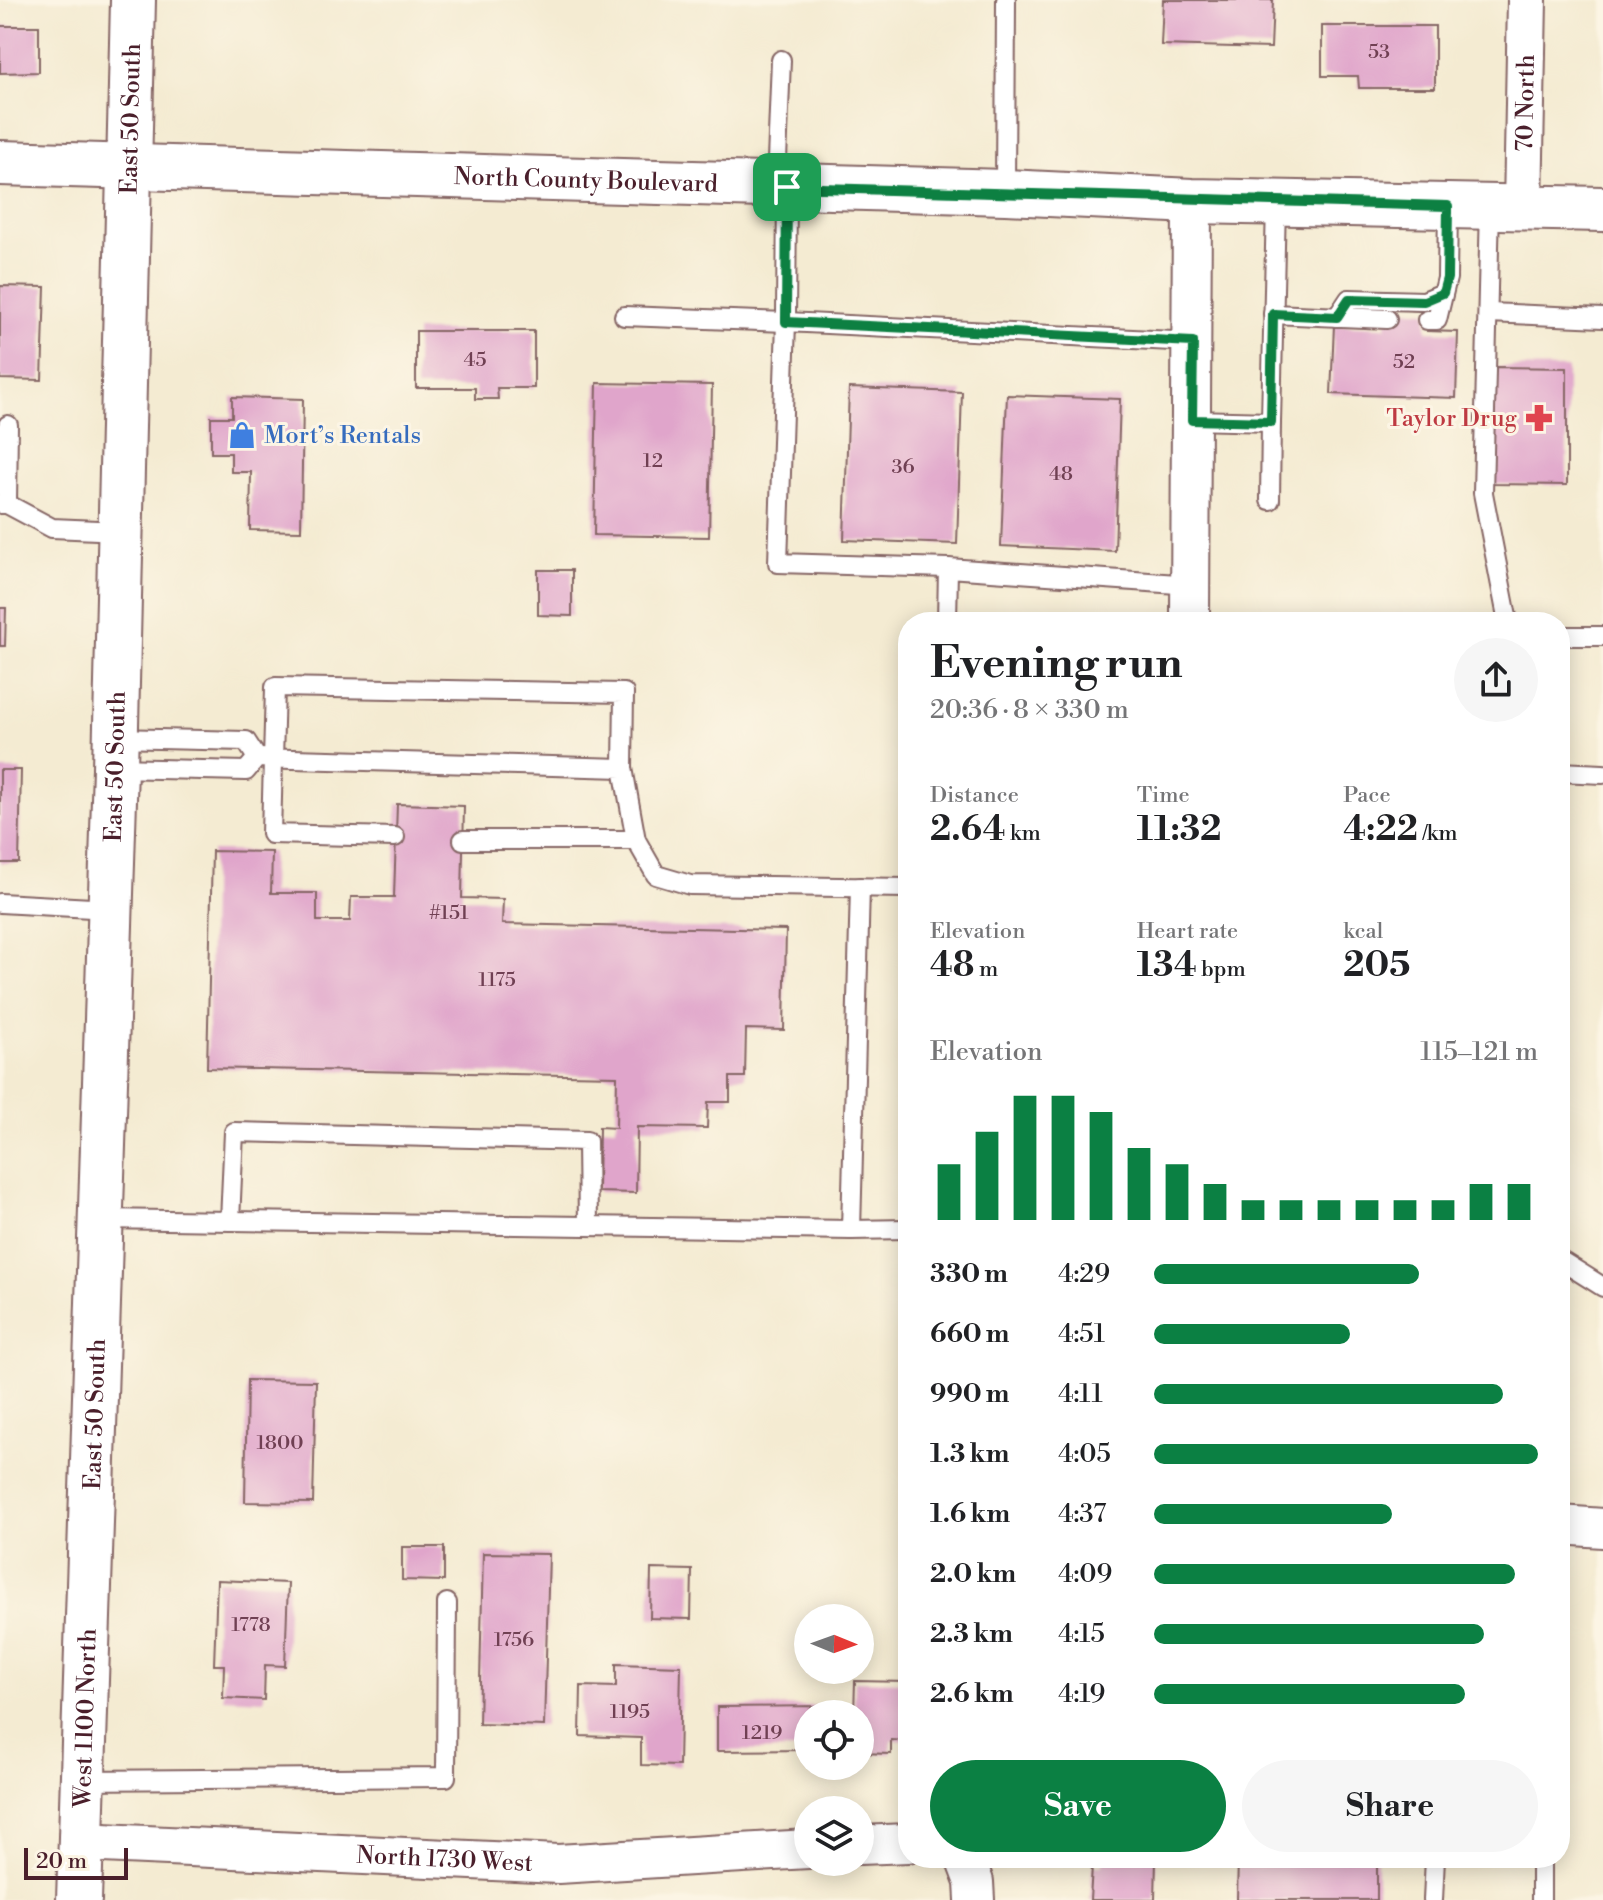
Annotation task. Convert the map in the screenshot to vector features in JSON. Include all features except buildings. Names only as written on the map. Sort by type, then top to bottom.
[{"type":"main road","name":"East 50 South","points":[[90,1535],[115,753],[133,0]]},
{"type":"main road","name":"North County Boulevard","points":[[0,163],[1005,192],[1192,201],[1603,209]]},
{"type":"main road","name":"West 1100 North","points":[[79,1900],[90,1535]]},
{"type":"street","name":"70 North","points":[[1487,207],[1527,0]]},
{"type":"street","points":[[1191,612],[1192,201]]},
{"type":"street","points":[[1570,1526],[1603,1528]]},
{"type":"street","name":"North 1730 West","points":[[81,1842],[558,1864],[794,1850]]},
{"type":"street","points":[[874,1844],[898,1843]]},
{"type":"street","points":[[969,1868],[974,1882],[975,1900]]},
{"type":"lane","points":[[1005,192],[1006,0]]},
{"type":"lane","points":[[781,60],[786,322],[778,563],[948,568],[1192,585]]},
{"type":"lane","points":[[1270,500],[1276,203]]},
{"type":"lane","points":[[1427,320],[1437,320],[1447,278],[1487,207]]},
{"type":"lane","points":[[1487,207],[1489,313],[1483,493],[1506,612]]},
{"type":"lane","points":[[1337,317],[1349,299],[1424,301],[1443,293]]},
{"type":"lane","points":[[1489,313],[1603,318]]},
{"type":"lane","points":[[1273,314],[1387,319]]},
{"type":"lane","points":[[624,316],[1193,342]]},
{"type":"lane","points":[[1192,420],[1271,422]]},
{"type":"lane","points":[[8,425],[4,504],[52,528],[120,531]]},
{"type":"lane","points":[[947,612],[948,568]]},
{"type":"lane","points":[[1570,636],[1603,636]]},
{"type":"lane","points":[[395,837],[271,834],[265,759],[275,687],[624,693],[623,768],[636,840],[656,875],[690,885],[898,888]]},
{"type":"lane","points":[[115,753],[246,741],[265,759]]},
{"type":"lane","points":[[115,753],[246,771],[265,759],[623,768]]},
{"type":"lane","points":[[1570,772],[1603,774]]},
{"type":"lane","points":[[463,840],[636,840]]},
{"type":"lane","points":[[851,1230],[860,887]]},
{"type":"lane","points":[[0,903],[110,909]]},
{"type":"lane","points":[[230,1221],[234,1132],[587,1141],[588,1226]]},
{"type":"lane","points":[[99,1219],[898,1229]]},
{"type":"lane","points":[[1570,1266],[1603,1287]]},
{"type":"lane","points":[[82,1780],[446,1777],[447,1603]]},
{"type":"lane","points":[[1433,1900],[1435,1868]]},
{"type":"lane","points":[[1541,1868],[1541,1900]]},
{"type":"place","name":"Taylor Drug","points":[[1539,418]]},
{"type":"place","name":"Mort’s Rentals","points":[[242,435]]},
{"type":"route","points":[[787,187],[1448,206],[1447,278],[1443,293],[1424,301],[1349,299],[1337,317],[1273,314],[1271,422],[1192,420],[1193,342],[786,322],[787,187]]}]
